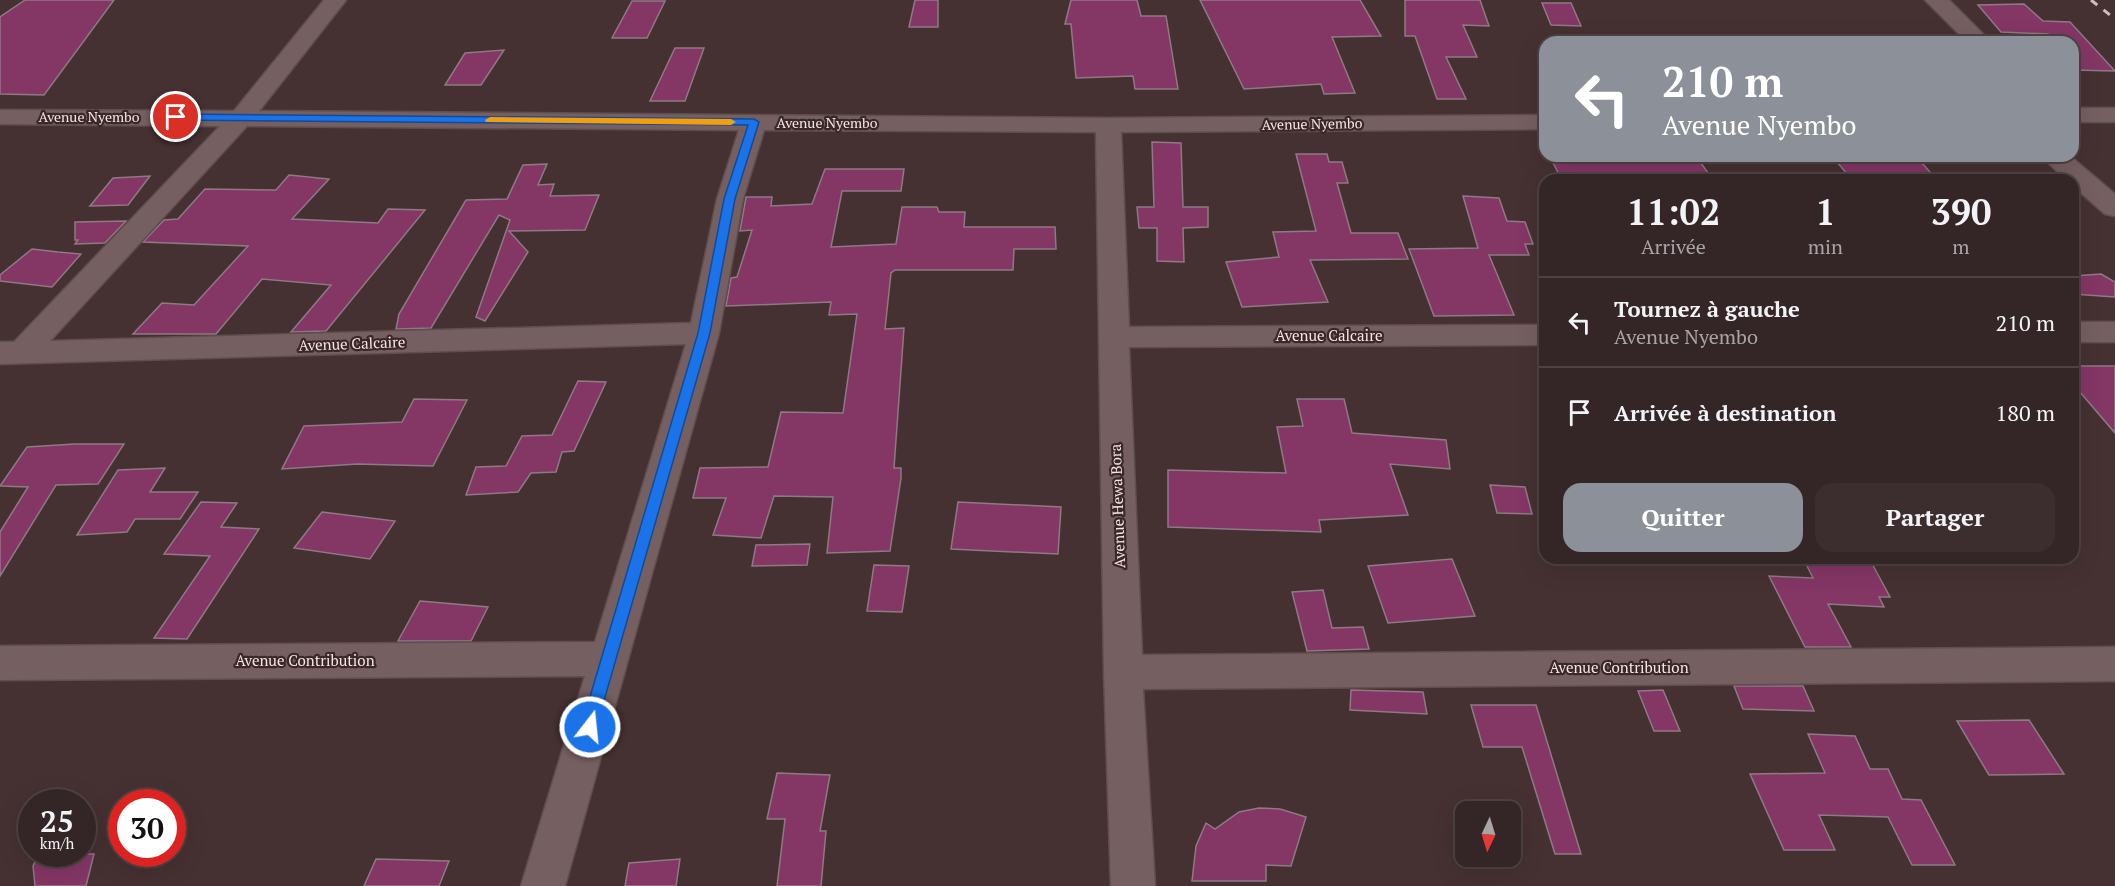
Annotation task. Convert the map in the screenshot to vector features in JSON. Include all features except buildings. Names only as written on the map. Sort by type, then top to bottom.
[{"type":"street","points":[[11,352],[242,117],[334,0]]},
{"type":"street","points":[[1936,0],[1974,36]]},
{"type":"street","points":[[2079,115],[2115,114]]},
{"type":"street","name":"Avenue Nyembo","points":[[0,117],[1108,125],[1539,122]]},
{"type":"street","points":[[543,886],[704,333],[730,199],[754,122]]},
{"type":"street","name":"Avenue Hewa Bora","points":[[1108,125],[1123,672],[1133,886]]},
{"type":"street","points":[[2061,162],[2075,174]]},
{"type":"street","points":[[2079,177],[2115,208]]},
{"type":"street","points":[[2079,332],[2115,332]]},
{"type":"street","name":"Avenue Calcaire","points":[[11,352],[704,333]]},
{"type":"street","name":"Avenue Calcaire","points":[[1113,337],[1539,335]]},
{"type":"street","name":"Avenue Contribution","points":[[0,663],[610,659]]},
{"type":"street","name":"Avenue Contribution","points":[[1123,672],[2115,664]]},
{"type":"railway","points":[[2091,0],[2115,19]]},
{"type":"slow traffic","points":[[490,120],[731,122]]},
{"type":"route","points":[[176,117],[754,122],[730,199],[704,333],[590,727]]}]
